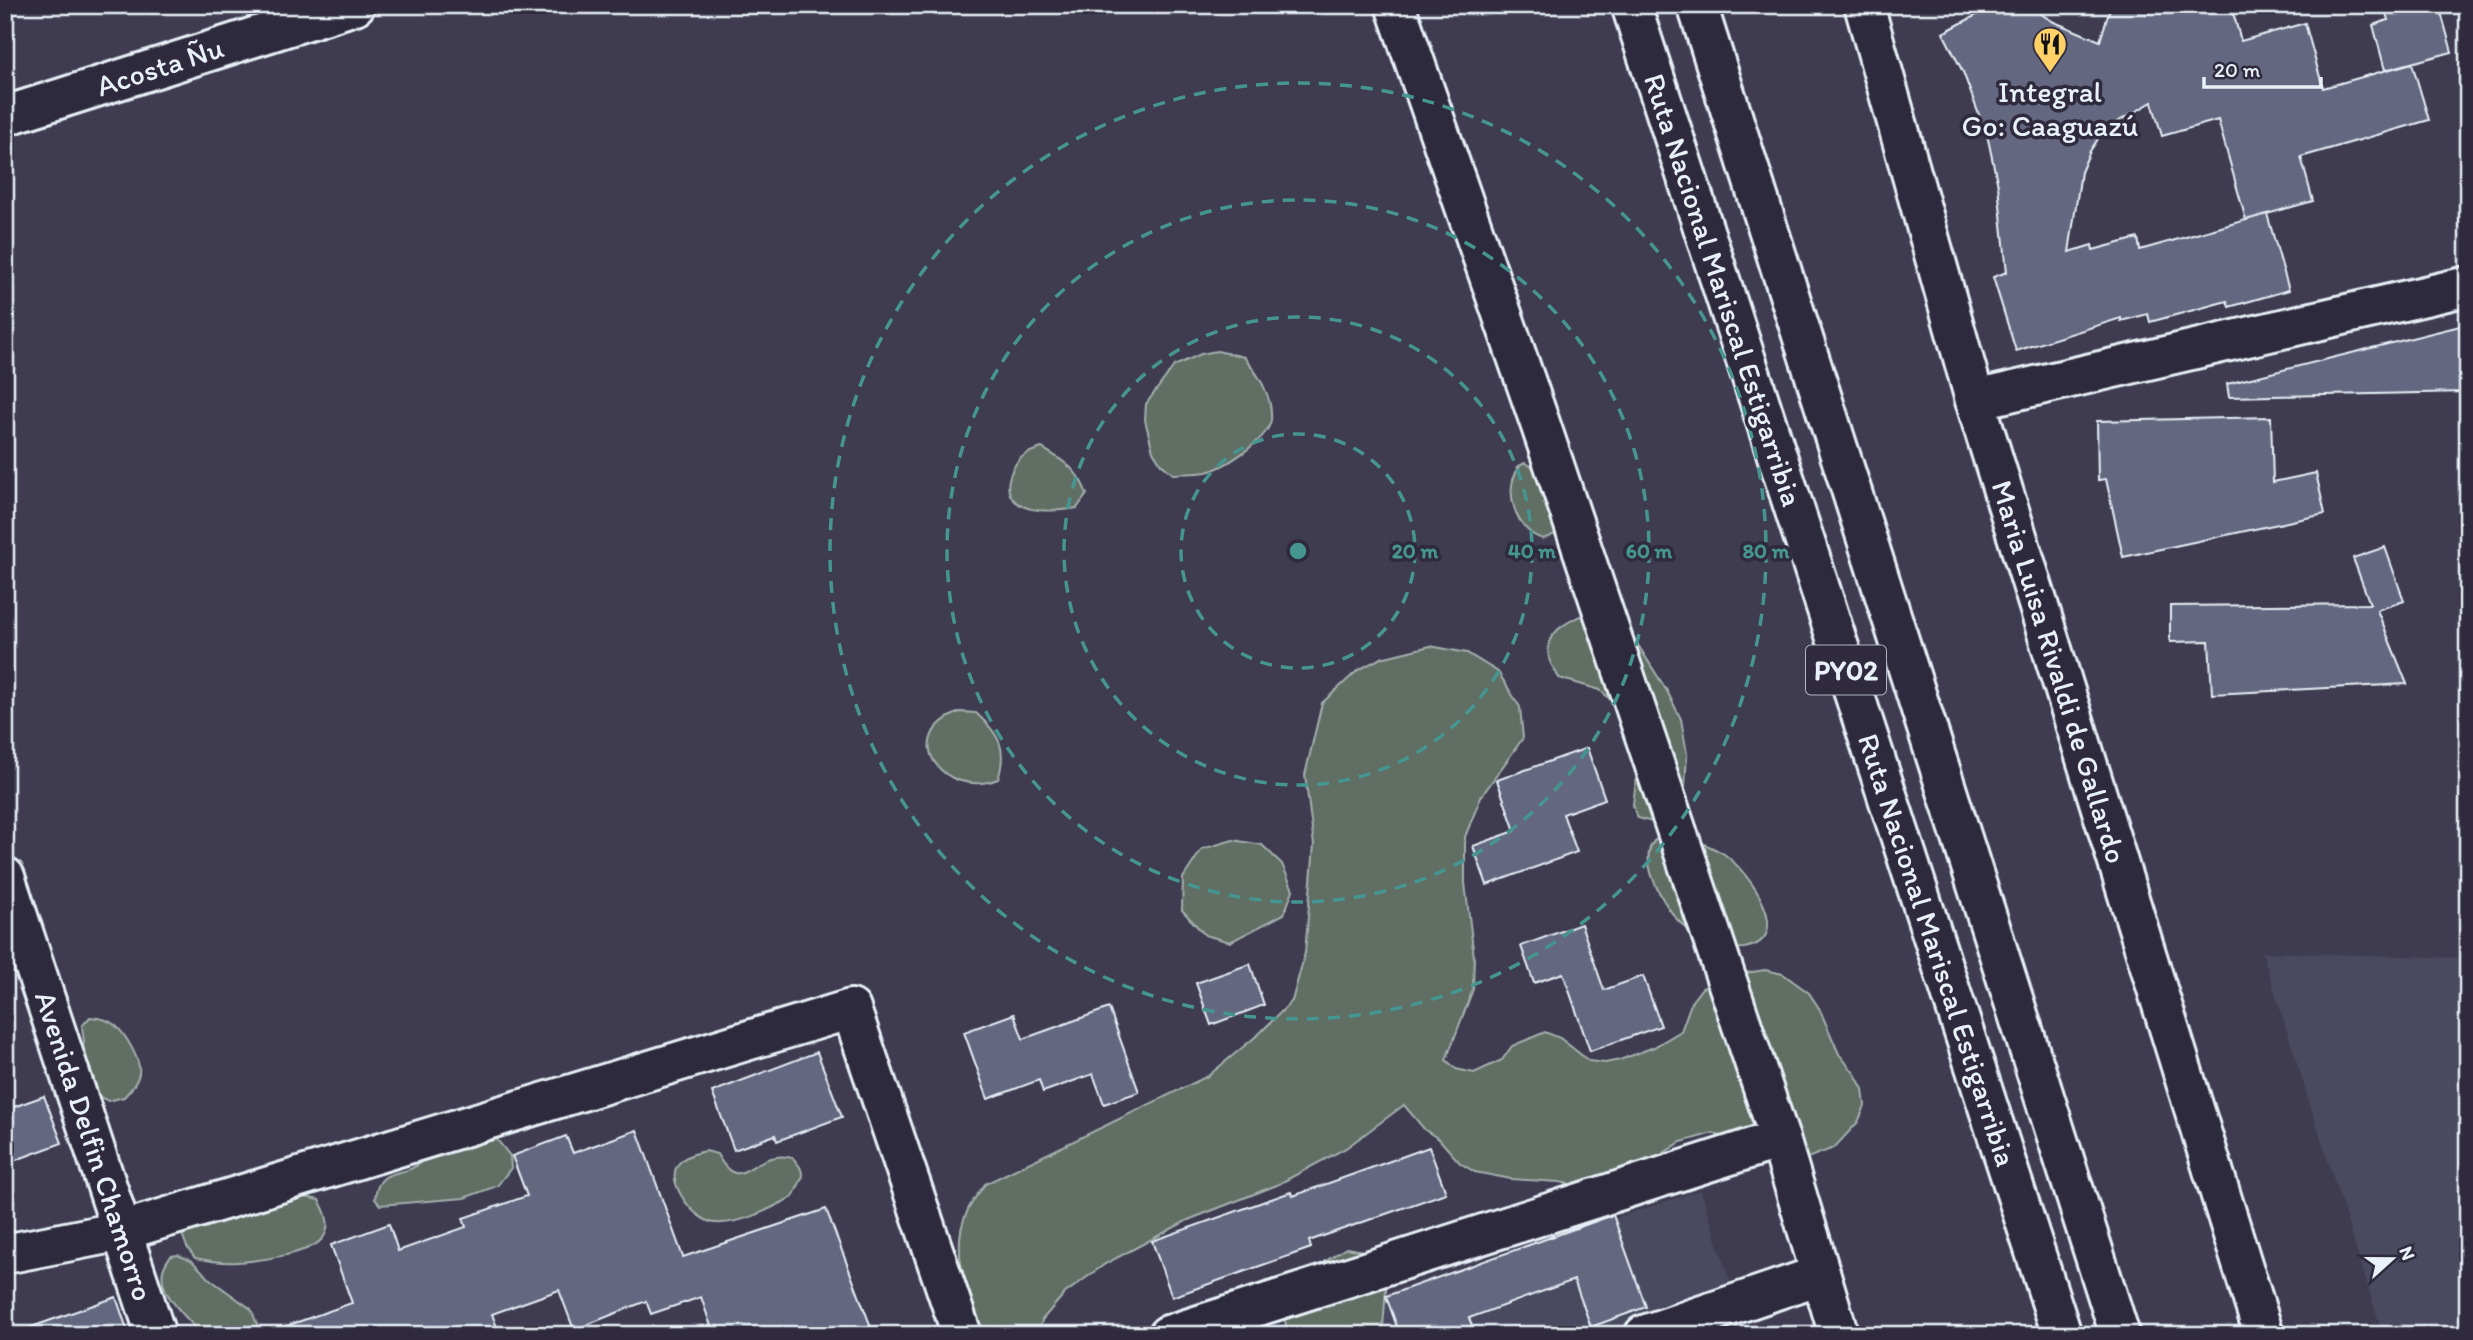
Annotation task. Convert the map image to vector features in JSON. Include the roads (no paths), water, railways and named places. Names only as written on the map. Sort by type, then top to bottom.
[{"type":"main road","name":"Acosta Ñu","points":[[5,116],[355,5]]},
{"type":"main road","points":[[1395,5],[1546,439],[1780,1139],[1839,1335]]},
{"type":"main road","name":"Ruta Nacional Mariscal Estigarribia","points":[[1631,5],[2062,1335]]},
{"type":"main road","name":"Ruta Nacional Mariscal Estigarribia","points":[[1696,5],[2120,1335]]},
{"type":"main road","name":"Maria Luisa Rivaldi de Gallardo","points":[[1868,6],[1975,400],[2264,1335]]},
{"type":"main road","points":[[1975,400],[2468,286]]},
{"type":"main road","name":"Avenida Delfin Chamorro","points":[[5,877],[156,1335]]},
{"type":"main road","points":[[5,1254],[122,1231],[851,1009],[962,1335]]},
{"type":"main road","points":[[1168,1335],[1780,1139]]},
{"type":"main road","points":[[1644,1335],[1820,1275]]},
{"type":"place","name":"Integral Go: Caaguazú","points":[[2050,74]]}]
